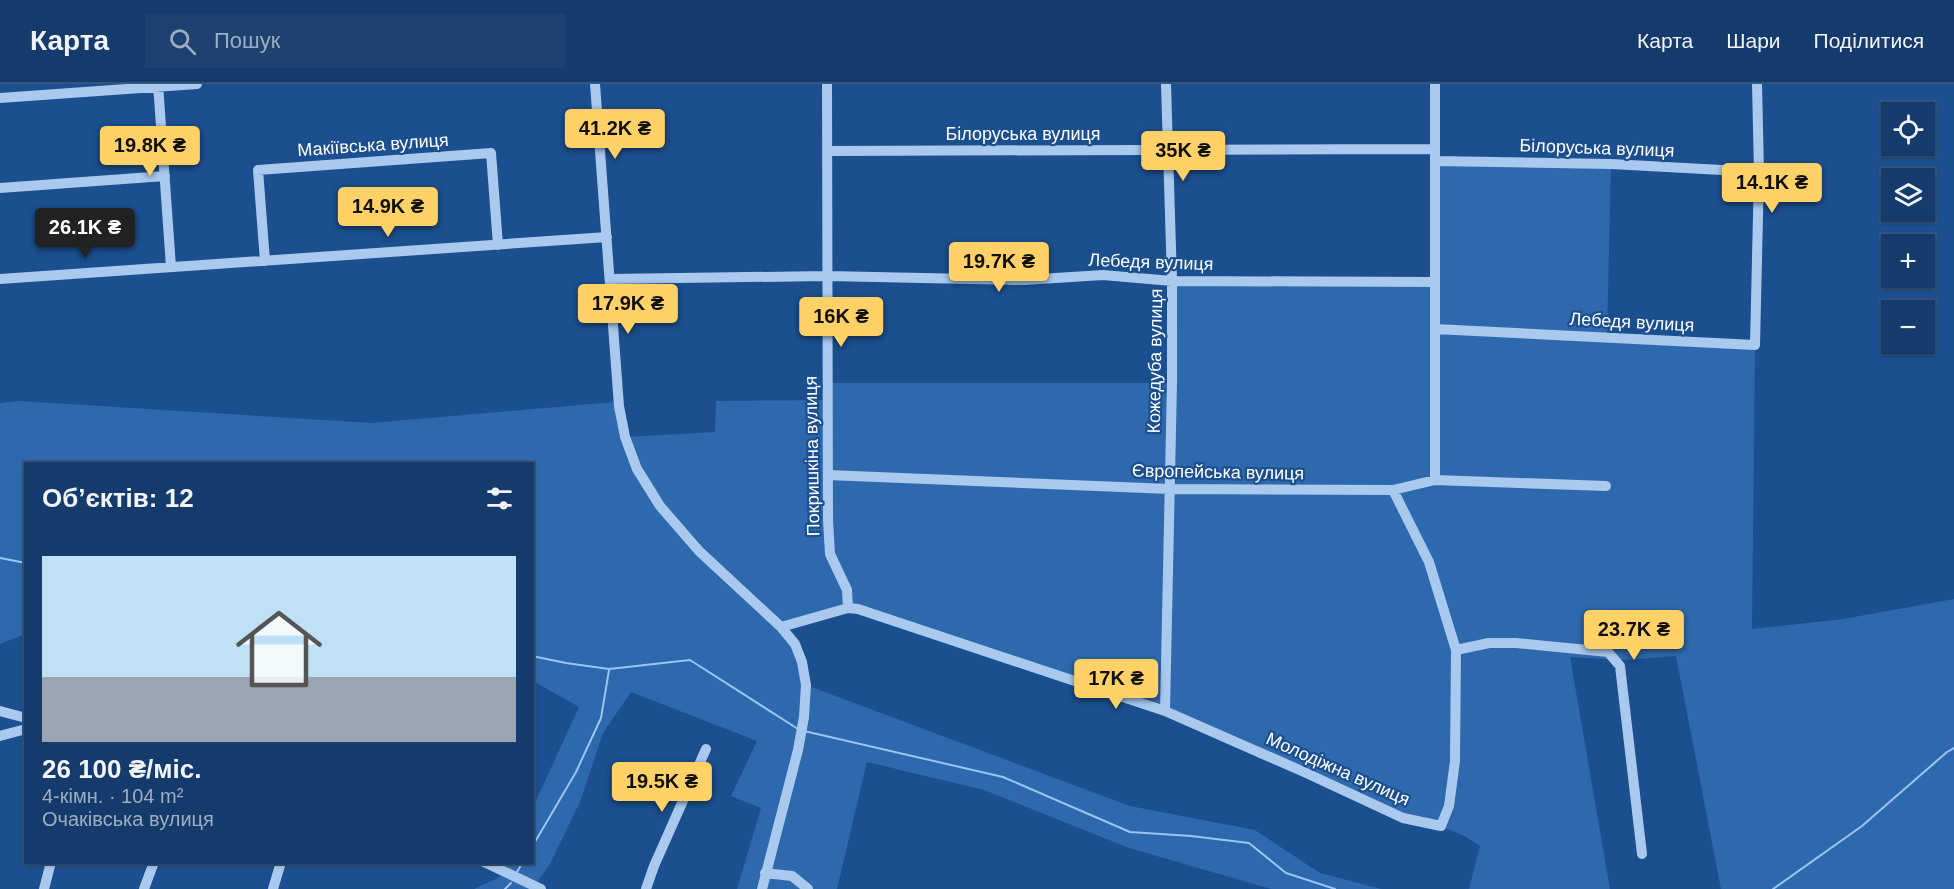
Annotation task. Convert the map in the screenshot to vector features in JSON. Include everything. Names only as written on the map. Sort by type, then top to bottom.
[{"type":"street","points":[[0,98],[197,84]]},
{"type":"street","points":[[596,84],[612,279],[619,406],[625,437],[637,469],[660,507],[699,551],[781,627],[795,644],[802,662],[806,685],[804,717],[798,750],[762,889]]},
{"type":"street","name":"Покришкіна вулиця","points":[[827,84],[830,554],[847,590],[848,609]]},
{"type":"street","name":"Кожедуба вулиця","points":[[1165,711],[1172,281],[1166,84]]},
{"type":"street","points":[[1435,84],[1435,480]]},
{"type":"street","points":[[1757,84],[1758,172]]},
{"type":"street","points":[[158,85],[171,267]]},
{"type":"street","name":"Білоруська вулиця","points":[[827,151],[1435,149]]},
{"type":"street","name":"Макіївська вулиця","points":[[265,261],[258,170],[491,153],[498,245]]},
{"type":"street","name":"Білоруська вулиця","points":[[1435,161],[1611,164],[1758,172]]},
{"type":"street","name":"Лебедя вулиця","points":[[1435,329],[1755,345],[1758,172]]},
{"type":"street","points":[[0,188],[165,176]]},
{"type":"street","points":[[0,279],[607,237]]},
{"type":"street","name":"Лебедя вулиця","points":[[612,279],[827,276],[1024,280],[1103,275],[1172,281],[1435,282]]},
{"type":"street","name":"Європейська вулиця","points":[[828,475],[1170,489],[1393,490],[1435,480],[1606,486]]},
{"type":"street","points":[[1393,490],[1429,562],[1456,650],[1489,642],[1516,643],[1608,652],[1620,666],[1642,854]]},
{"type":"street","name":"Молодіжна вулиця","points":[[781,627],[848,609],[858,609],[1165,711],[1403,818],[1441,826],[1449,806],[1455,761],[1456,650]]},
{"type":"street","points":[[0,711],[24,717]]},
{"type":"street","points":[[0,736],[24,730]]},
{"type":"street","points":[[646,889],[706,749]]},
{"type":"street","points":[[44,889],[50,864]]},
{"type":"street","points":[[144,889],[153,864]]},
{"type":"street","points":[[273,889],[280,864]]},
{"type":"street","points":[[488,864],[541,889]]},
{"type":"street","points":[[765,873],[792,876],[808,889]]},
{"type":"shaded area","points":[[1435,161],[1611,164],[1607,337],[1755,345],[1752,629],[1843,619],[1954,599],[1954,889],[1721,889],[1676,656],[1624,660],[1570,657],[1610,889],[1469,889],[1480,846],[1462,835],[1434,825],[1403,818],[1165,711],[858,609],[782,627],[795,644],[806,685],[1130,806],[1255,830],[1320,873],[1381,889],[1271,889],[1129,848],[984,790],[867,762],[837,889],[737,889],[761,808],[731,796],[757,741],[631,692],[603,733],[580,802],[550,864],[532,889],[474,889],[500,877],[506,864],[534,864],[534,805],[579,707],[534,682],[534,462],[24,462],[24,634],[0,644],[0,403],[20,401],[371,423],[614,402],[625,437],[715,432],[716,401],[826,400],[827,383],[1172,383],[1172,281],[1435,282]]},
{"type":"waterway","points":[[0,558],[24,563]]},
{"type":"waterway","points":[[534,656],[609,669],[690,660],[798,729]]},
{"type":"waterway","points":[[534,844],[576,772],[601,718],[609,670]]},
{"type":"waterway","points":[[804,731],[1003,777],[1130,832],[1249,843],[1286,873],[1335,889]]},
{"type":"waterway","points":[[1773,889],[1862,826],[1954,748]]},
{"type":"waterway","points":[[517,872],[522,864]]},
{"type":"waterway","points":[[505,889],[511,883]]}]
